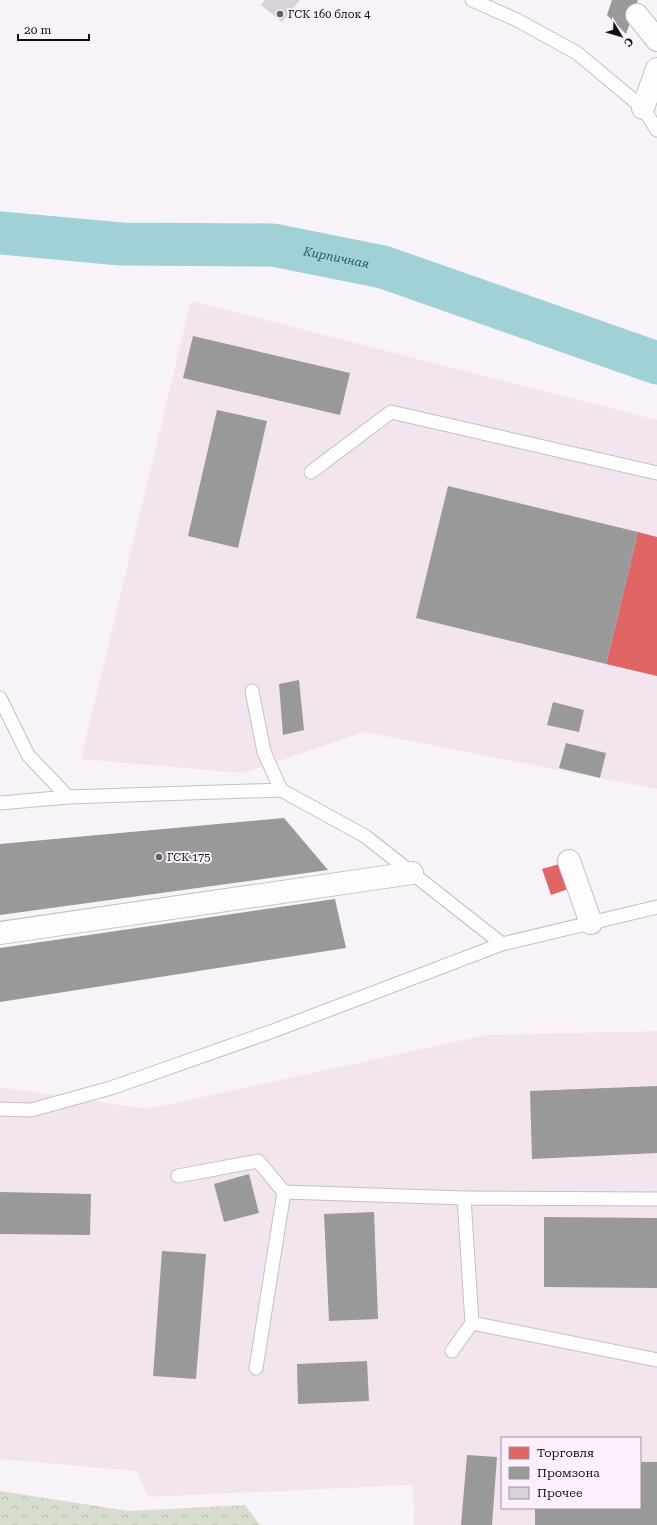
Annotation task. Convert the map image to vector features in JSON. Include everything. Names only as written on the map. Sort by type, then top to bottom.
[{"type":"street","points":[[637,15],[657,40]]},
{"type":"street","points":[[643,108],[657,69]]},
{"type":"street","points":[[569,861],[591,923]]},
{"type":"street","points":[[0,933],[412,873]]},
{"type":"lane","points":[[472,0],[518,20],[577,53],[643,108],[657,130]]},
{"type":"lane","points":[[310,472],[391,412],[657,473]]},
{"type":"lane","points":[[252,691],[264,752],[281,790]]},
{"type":"lane","points":[[0,698],[28,755],[68,797]]},
{"type":"lane","points":[[0,803],[68,797],[281,790],[365,836],[502,944]]},
{"type":"lane","points":[[0,1109],[31,1110],[111,1088],[273,1031],[502,944],[657,907]]},
{"type":"lane","points":[[178,1176],[258,1161],[284,1192],[464,1198],[657,1199]]},
{"type":"lane","points":[[256,1368],[284,1192]]},
{"type":"lane","points":[[452,1351],[472,1323],[464,1198]]},
{"type":"lane","points":[[472,1323],[657,1360]]},
{"type":"shaded area","points":[[191,301],[657,420],[657,789],[364,732],[244,773],[81,759]]},
{"type":"shaded area","points":[[657,1031],[657,1525],[414,1525],[413,1485],[148,1497],[137,1471],[0,1459],[0,1087],[147,1109],[486,1035]]},
{"type":"green space","points":[[0,1491],[129,1511],[245,1505],[260,1525],[0,1525]]},
{"type":"building: Торговля","points":[[638,532],[657,537],[657,676],[606,664]]},
{"type":"building: Торговля","points":[[563,863],[571,888],[551,895],[542,869]]},
{"type":"building: Промзона","points":[[612,0],[638,0],[626,34],[607,15]]},
{"type":"building: Промзона","points":[[193,336],[350,373],[340,415],[183,378]]},
{"type":"building: Промзона","points":[[217,410],[267,421],[238,548],[188,536]]},
{"type":"building: Промзона","points":[[448,486],[638,532],[606,664],[416,618]]},
{"type":"building: Промзона","points":[[299,680],[304,730],[283,735],[279,684]]},
{"type":"building: Промзона","points":[[553,702],[584,710],[579,732],[547,725]]},
{"type":"building: Промзона","points":[[566,743],[606,753],[600,778],[559,768]]},
{"type":"building: Промзона","name":"ГСК 175","points":[[284,818],[328,870],[0,915],[0,844]]},
{"type":"building: Промзона","points":[[335,899],[346,948],[0,1002],[0,948]]},
{"type":"building: Промзона","points":[[657,1086],[657,1153],[532,1159],[530,1091]]},
{"type":"building: Промзона","points":[[249,1174],[259,1213],[224,1222],[214,1184]]},
{"type":"building: Промзона","points":[[0,1192],[91,1194],[90,1235],[0,1234]]},
{"type":"building: Промзона","points":[[374,1212],[378,1319],[329,1321],[324,1214]]},
{"type":"building: Промзона","points":[[544,1217],[657,1218],[657,1288],[544,1287]]},
{"type":"building: Промзона","points":[[162,1251],[206,1254],[196,1379],[153,1376]]},
{"type":"building: Промзона","points":[[367,1361],[369,1401],[298,1404],[297,1364]]},
{"type":"building: Промзона","points":[[467,1455],[497,1457],[492,1525],[461,1525]]},
{"type":"building: Промзона","points":[[641,1462],[657,1462],[657,1525],[535,1525],[535,1509],[641,1509]]},
{"type":"building: Прочее","name":"ГСК 160 блок 4","points":[[265,0],[300,0],[282,22],[261,5]]},
{"type":"waterway","name":"Кирпичная","points":[[0,233],[121,244],[273,245],[383,267],[657,363]]},
{"type":"place","name":"ГСК 160 блок 4","points":[[280,14]]},
{"type":"place","name":"ГСК 175","points":[[159,857]]}]
